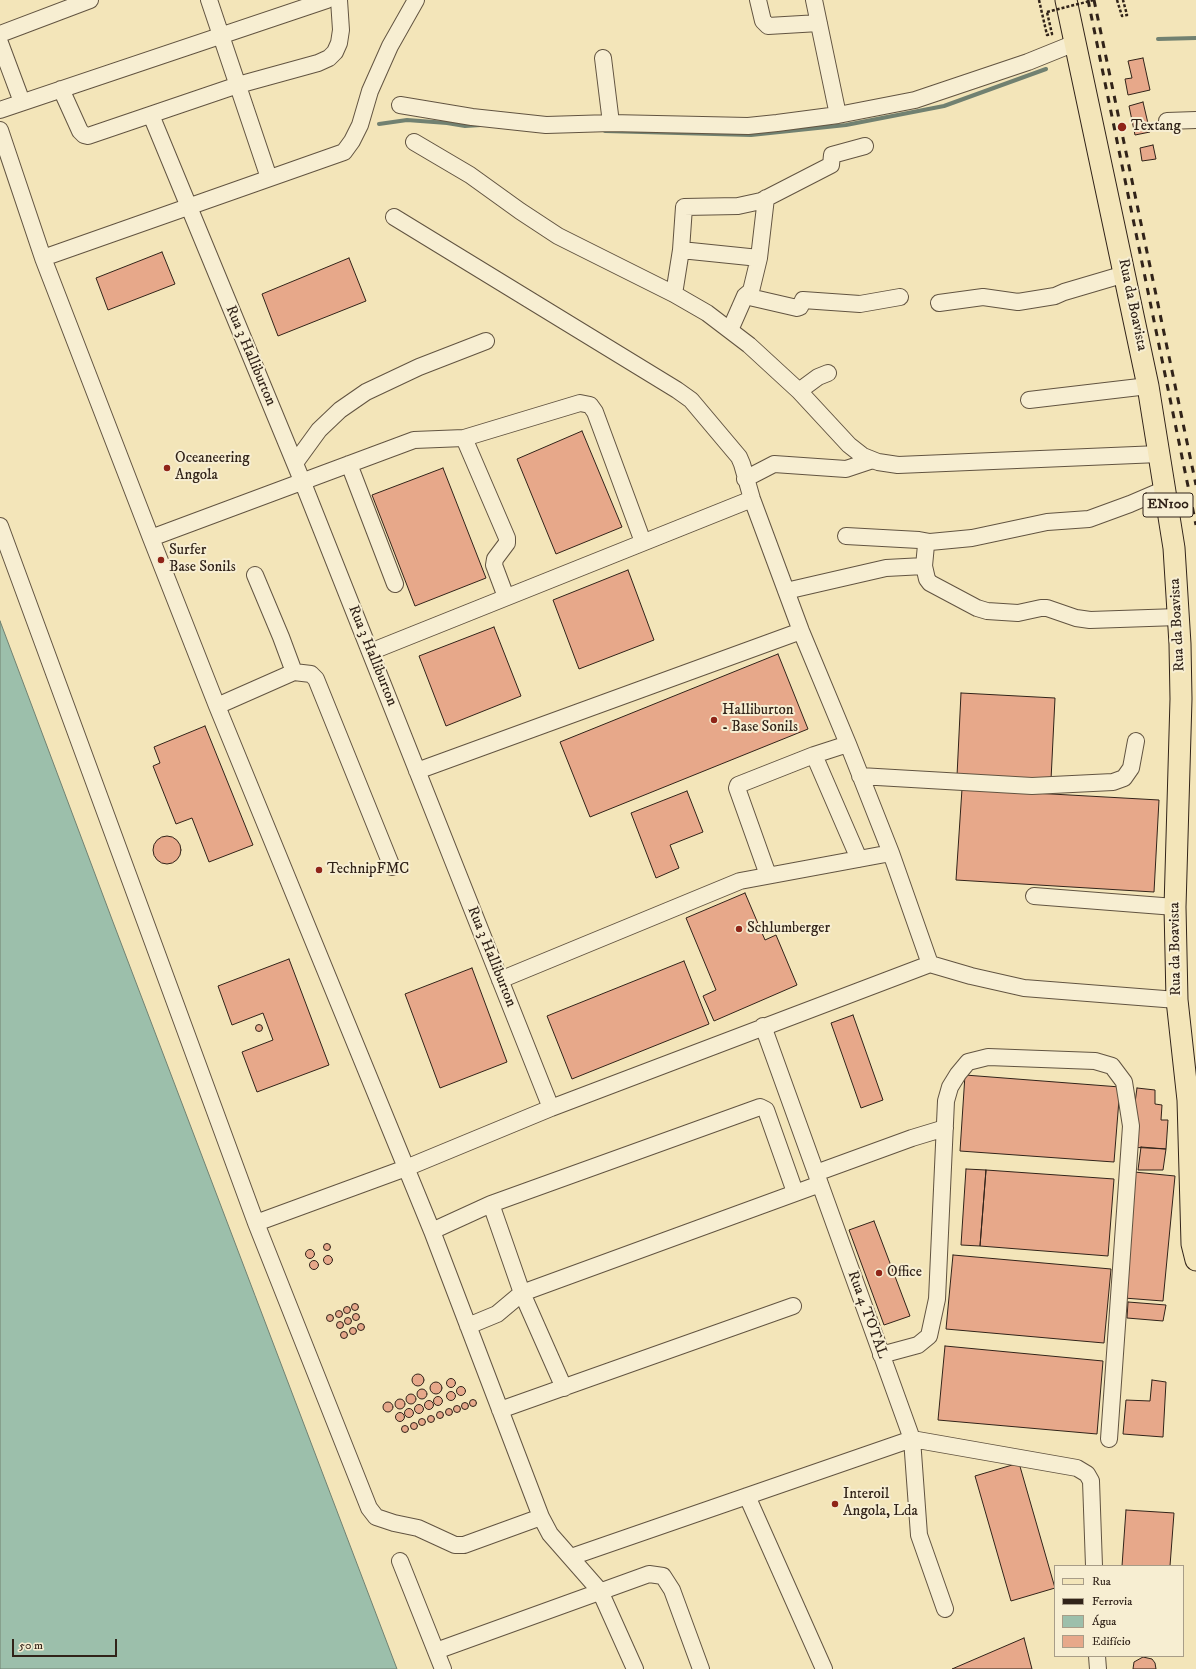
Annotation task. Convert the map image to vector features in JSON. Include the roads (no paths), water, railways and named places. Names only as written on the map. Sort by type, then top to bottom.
[{"type":"main road","name":"Rua da Boavista","points":[[1066,0],[1148,386],[1174,548],[1181,699],[1175,907],[1177,1000],[1188,1100],[1195,1249]]},
{"type":"street","points":[[0,34],[90,0]]},
{"type":"street","points":[[209,0],[269,178]]},
{"type":"street","points":[[0,110],[327,0]]},
{"type":"street","points":[[61,89],[80,131],[84,135],[88,136],[151,116],[238,85],[329,58],[335,52],[339,43],[341,30],[339,0]]},
{"type":"street","points":[[43,258],[344,152],[352,141],[360,125],[370,92],[390,46],[416,0]]},
{"type":"street","points":[[758,0],[763,22],[766,25],[819,24]]},
{"type":"street","points":[[814,0],[838,115]]},
{"type":"street","points":[[0,43],[22,102]]},
{"type":"street","points":[[400,105],[472,117],[546,125],[611,123],[748,126],[838,115],[915,100],[1028,62],[1075,43]]},
{"type":"street","points":[[602,58],[611,123]]},
{"type":"street","name":"Rua 3 Halliburton","points":[[151,116],[295,463],[551,1108]]},
{"type":"street","points":[[1167,121],[1196,120]]},
{"type":"street","points":[[0,130],[43,258],[151,538],[217,706],[432,1231],[541,1517],[550,1534],[600,1591],[635,1669]]},
{"type":"street","points":[[414,142],[470,175],[558,236],[674,294],[707,313],[749,345],[799,391],[849,445],[863,456],[873,460],[898,465],[1159,454]]},
{"type":"street","points":[[674,294],[681,250],[684,207],[738,206],[761,201],[831,165],[832,155],[865,146]]},
{"type":"street","points":[[730,330],[746,296],[751,291],[758,258],[766,198]]},
{"type":"street","points":[[394,217],[677,390],[691,400],[738,457],[742,464],[745,479],[752,499],[801,631],[891,853],[930,964]]},
{"type":"street","points":[[681,250],[758,258]]},
{"type":"street","points":[[939,304],[983,298],[1018,302],[1055,296],[1125,274]]},
{"type":"street","points":[[746,296],[797,308],[803,300],[860,304],[900,297]]},
{"type":"street","points":[[295,463],[320,430],[340,410],[366,392],[419,367],[486,341]]},
{"type":"street","points":[[799,391],[818,376],[828,373]]},
{"type":"street","points":[[1029,400],[1148,386]]},
{"type":"street","points":[[151,538],[303,483],[414,440],[464,438],[580,403],[590,404],[595,412],[643,542]]},
{"type":"street","points":[[464,438],[507,538],[506,543],[495,559],[494,565],[506,597]]},
{"type":"street","points":[[745,479],[774,464],[846,469],[873,460]]},
{"type":"street","points":[[349,464],[395,584]]},
{"type":"street","points":[[846,536],[919,540],[930,542],[972,538],[1047,522],[1089,519],[1165,489]]},
{"type":"street","points":[[370,652],[752,499]]},
{"type":"street","points":[[0,526],[256,1224],[369,1508],[376,1516],[394,1523],[418,1528],[460,1545],[464,1545],[541,1517]]},
{"type":"street","points":[[930,542],[926,545],[924,566],[927,579],[930,583],[977,608],[987,611],[1018,613],[1047,608],[1076,618],[1090,620],[1178,617]]},
{"type":"street","points":[[786,591],[886,568],[924,566]]},
{"type":"street","points":[[255,575],[294,672]]},
{"type":"street","points":[[417,771],[801,631]]},
{"type":"street","points":[[217,706],[294,672],[311,674],[316,679],[392,867]]},
{"type":"street","points":[[860,776],[1032,786],[1113,782],[1124,778],[1131,768],[1136,740]]},
{"type":"street","points":[[768,875],[737,788],[741,783],[814,755],[848,744]]},
{"type":"street","points":[[814,755],[859,859]]},
{"type":"street","points":[[500,980],[740,881],[891,853]]},
{"type":"street","points":[[1034,896],[1175,907]]},
{"type":"street","points":[[256,1224],[406,1168],[551,1108],[763,1026],[930,964],[971,976],[1024,988],[1177,1000]]},
{"type":"street","name":"Rua 4 TOTAL","points":[[763,1026],[912,1439],[919,1535],[945,1610]]},
{"type":"street","points":[[881,1355],[918,1346],[929,1336],[937,1299],[946,1101],[950,1087],[958,1074],[968,1062],[988,1057],[1095,1061],[1112,1066],[1124,1082],[1131,1126],[1109,1439]]},
{"type":"street","points":[[432,1231],[491,1204],[760,1107],[766,1110],[795,1192]]},
{"type":"street","points":[[468,1326],[497,1314],[522,1293],[795,1192],[818,1178],[912,1138],[945,1128]]},
{"type":"street","points":[[491,1204],[522,1293],[564,1388]]},
{"type":"street","points":[[500,1410],[793,1306]]},
{"type":"street","points":[[571,1557],[912,1439],[1077,1468],[1087,1474],[1091,1481],[1094,1565]]},
{"type":"street","points":[[747,1496],[824,1669]]},
{"type":"street","points":[[400,1561],[443,1669]]},
{"type":"street","points":[[436,1651],[649,1574],[663,1576],[672,1590],[702,1669]]},
{"type":"street","points":[[1097,1657],[1098,1669]]},
{"type":"water","points":[[0,621],[113,922],[397,1669],[0,1669]]},
{"type":"waterway","points":[[1158,39],[1196,38]]},
{"type":"waterway","points":[[605,131],[751,135],[846,125],[944,106],[1046,69]]},
{"type":"waterway","points":[[379,124],[407,120],[465,126],[481,125]]},
{"type":"railway","points":[[1088,0],[1196,525]]},
{"type":"railway","points":[[1094,0],[1196,485]]},
{"type":"place","name":"Textang","points":[[1122,127]]},
{"type":"place","name":"Oceaneering Angola","points":[[167,468]]},
{"type":"place","name":"Surfer Base Sonils","points":[[161,560]]},
{"type":"place","name":"Halliburton - Base Sonils","points":[[714,720]]},
{"type":"place","name":"TechnipFMC","points":[[319,870]]},
{"type":"place","name":"Schlumberger","points":[[739,929]]},
{"type":"place","name":"Office","points":[[879,1273]]},
{"type":"place","name":"Interoil Angola, Lda","points":[[835,1504]]}]
